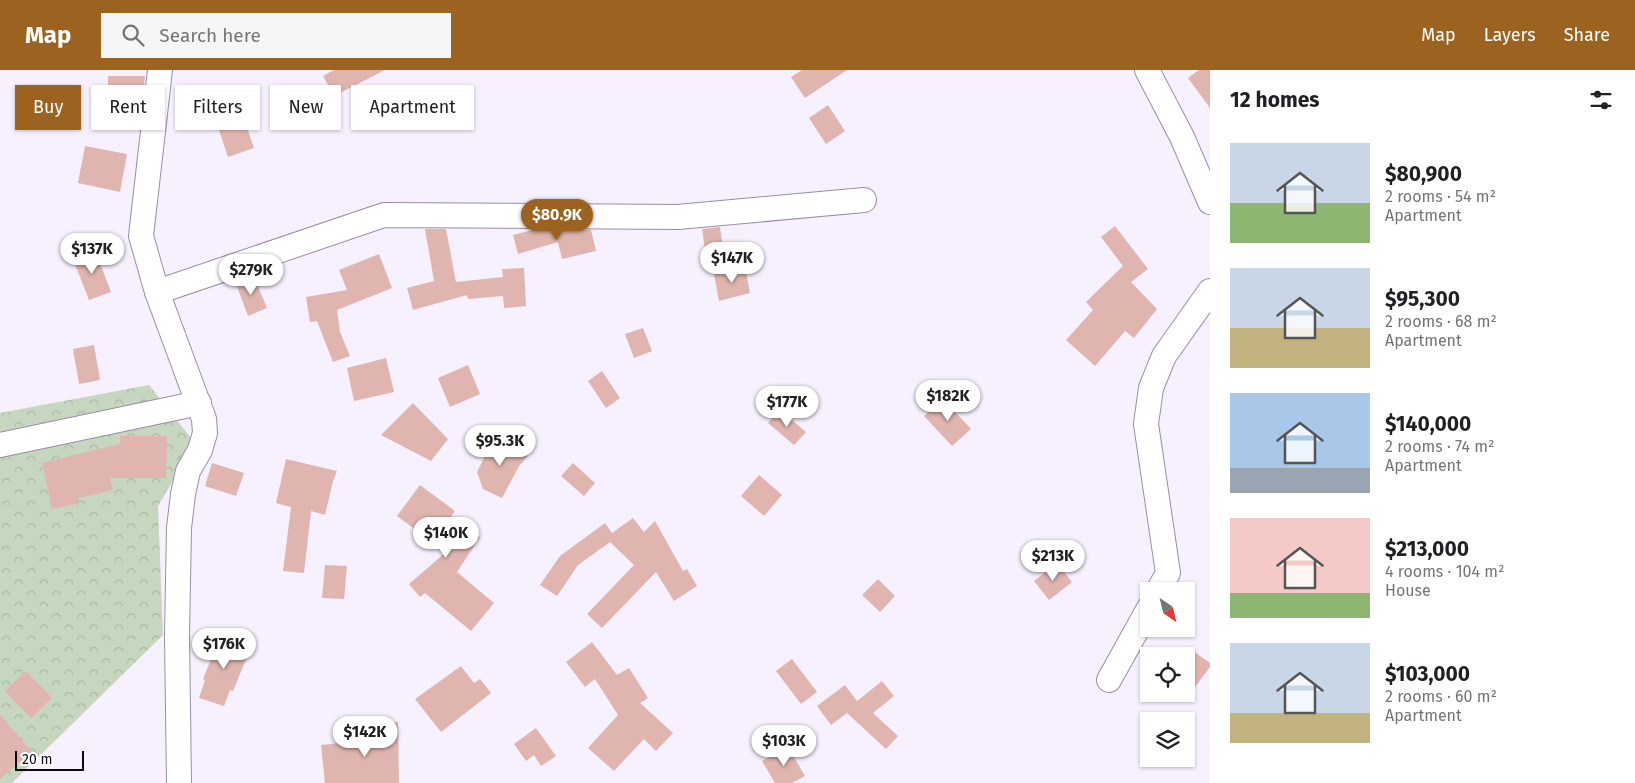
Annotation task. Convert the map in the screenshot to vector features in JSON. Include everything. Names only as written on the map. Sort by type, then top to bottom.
[{"type":"street","points":[[160,70],[141,236],[157,292],[199,403],[204,419],[205,433],[200,450],[188,471],[179,528],[177,635],[179,783]]},
{"type":"street","points":[[1147,70],[1182,137],[1210,202]]},
{"type":"street","points":[[157,292],[384,215],[678,217],[864,200]]},
{"type":"street","points":[[1163,582],[1168,573],[1146,424],[1152,388],[1164,356],[1210,291]]},
{"type":"street","points":[[0,445],[199,403]]},
{"type":"street","points":[[1110,680],[1140,625]]},
{"type":"green space","points":[[149,385],[195,443],[158,506],[163,635],[12,783],[0,783],[0,413]]},
{"type":"building","points":[[334,70],[385,70],[356,85],[351,85],[351,87],[341,92],[341,85],[328,85],[323,76]]},
{"type":"building","points":[[802,70],[847,70],[805,98],[791,77]]},
{"type":"building","points":[[1199,70],[1210,70],[1210,108],[1188,78]]},
{"type":"building","points":[[108,76],[145,76],[144,85],[108,85]]},
{"type":"building","points":[[828,105],[845,131],[826,144],[809,118]]},
{"type":"building","points":[[219,130],[248,130],[254,148],[228,157]]},
{"type":"building","points":[[85,146],[127,154],[120,192],[78,183]]},
{"type":"building","points":[[1115,226],[1148,269],[1131,282],[1157,309],[1134,338],[1125,331],[1095,366],[1066,340],[1093,310],[1086,302],[1123,266],[1101,237]]},
{"type":"building","points":[[720,227],[723,248],[705,250],[702,229]]},
{"type":"building","points":[[425,229],[446,229],[456,282],[503,277],[502,269],[524,268],[526,306],[504,308],[503,296],[468,299],[467,295],[413,310],[407,288],[434,281]]},
{"type":"building","points":[[533,230],[591,230],[596,251],[562,259],[558,242],[518,254],[513,235]]},
{"type":"building","points":[[95,250],[111,292],[89,300],[73,259]]},
{"type":"building","points":[[379,254],[392,288],[337,310],[340,332],[350,356],[333,362],[317,321],[310,322],[306,297],[347,290],[339,270]]},
{"type":"building","points":[[745,267],[750,293],[719,301],[714,274]]},
{"type":"building","points":[[254,277],[267,308],[248,316],[236,284]]},
{"type":"building","points":[[643,328],[652,351],[634,358],[625,334]]},
{"type":"building","points":[[94,345],[100,380],[79,384],[73,349]]},
{"type":"building","points":[[386,358],[394,392],[354,401],[347,368]]},
{"type":"building","points":[[468,365],[480,394],[450,407],[438,378]]},
{"type":"building","points":[[602,371],[620,398],[606,408],[588,381]]},
{"type":"building","points":[[943,399],[971,429],[952,446],[924,416]]},
{"type":"building","points":[[413,403],[448,439],[431,461],[381,435]]},
{"type":"building","points":[[780,410],[806,432],[794,445],[768,423]]},
{"type":"building","points":[[120,436],[167,436],[166,478],[110,478],[113,490],[78,498],[79,503],[52,509],[42,463],[120,444]]},
{"type":"building","points":[[505,437],[528,456],[519,466],[502,498],[483,489],[477,472],[489,448],[493,451]]},
{"type":"building","points":[[286,459],[337,471],[325,515],[311,511],[304,573],[283,571],[291,507],[276,503]]},
{"type":"building","points":[[212,463],[244,473],[236,496],[205,486]]},
{"type":"building","points":[[573,463],[595,483],[584,496],[561,476]]},
{"type":"building","points":[[759,475],[782,495],[764,516],[741,496]]},
{"type":"building","points":[[420,485],[455,511],[450,518],[480,537],[457,572],[494,603],[471,631],[425,593],[420,597],[409,584],[446,552],[397,516]]},
{"type":"building","points":[[633,518],[644,532],[655,521],[683,571],[687,569],[697,586],[674,601],[656,572],[602,628],[587,614],[634,565],[610,542],[578,565],[557,596],[540,585],[560,556],[605,523],[612,533]]},
{"type":"building","points":[[1057,563],[1072,582],[1049,600],[1034,581]]},
{"type":"building","points":[[325,565],[347,566],[344,599],[322,598]]},
{"type":"building","points":[[878,579],[895,596],[880,612],[862,595]]},
{"type":"building","points":[[221,635],[251,647],[233,691],[230,690],[224,706],[199,698],[205,680],[203,679]]},
{"type":"building","points":[[592,642],[617,675],[629,668],[648,698],[640,703],[673,733],[656,751],[644,739],[614,771],[588,748],[618,715],[595,679],[585,687],[566,662]]},
{"type":"building","points":[[1195,652],[1210,663],[1210,667],[1195,687]]},
{"type":"building","points":[[792,659],[817,692],[801,704],[776,671]]},
{"type":"building","points":[[461,666],[474,683],[480,679],[491,693],[441,732],[415,699]]},
{"type":"building","points":[[26,671],[52,698],[31,718],[5,691]]},
{"type":"building","points":[[882,681],[894,696],[873,713],[898,736],[886,749],[847,713],[831,725],[817,706],[845,685],[857,701]]},
{"type":"building","points":[[0,715],[32,751],[0,779]]},
{"type":"building","points":[[398,722],[399,783],[325,783],[321,745],[366,740],[366,724]]},
{"type":"building","points":[[536,728],[556,756],[541,766],[534,755],[526,761],[514,744]]},
{"type":"building","points":[[788,747],[805,776],[792,783],[775,783],[762,761]]}]
